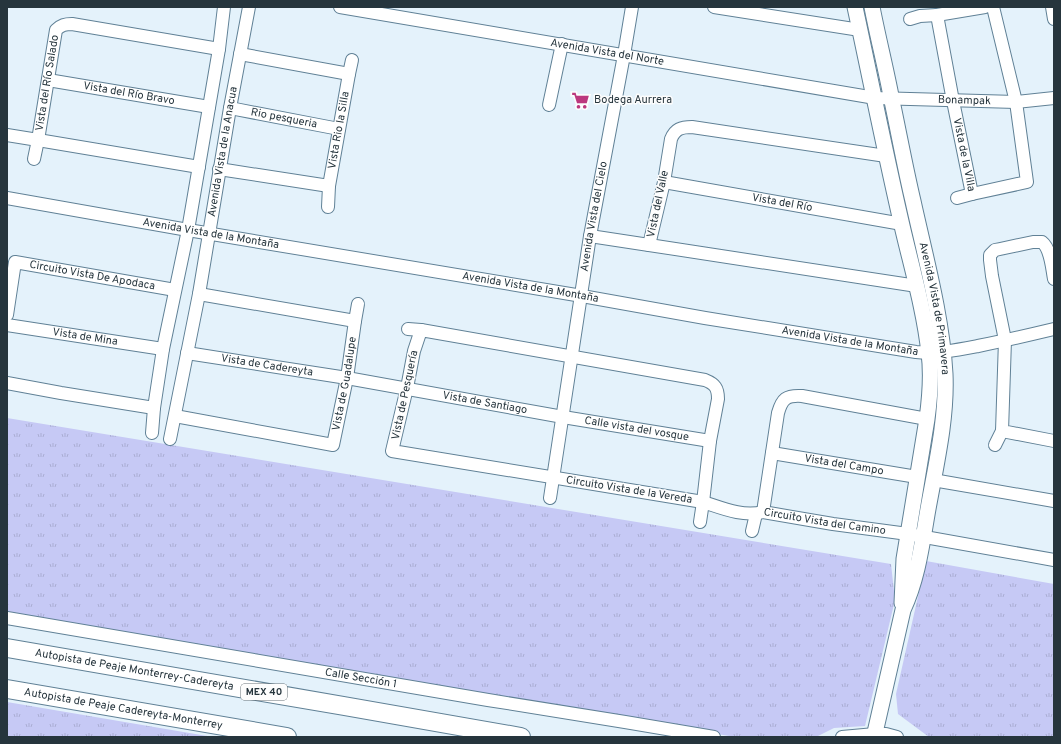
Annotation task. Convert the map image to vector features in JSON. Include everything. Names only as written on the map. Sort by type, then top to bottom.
[{"type":"highway","name":"Autopista de Peaje Monterrey-Cadereyta","points":[[7,648],[521,737]]},
{"type":"highway","name":"Autopista de Peaje Cadereyta-Monterrey","points":[[7,689],[287,737]]},
{"type":"main road","name":"Avenida Vista de Primavera","points":[[855,7],[886,156],[917,286],[936,353],[945,374],[944,410],[941,437],[914,582],[903,610]]},
{"type":"main road","name":"Avenida Vista de Primavera","points":[[872,7],[907,177],[936,305],[936,353],[908,534],[903,577],[903,610],[875,735]]},
{"type":"street","name":"Avenida Vista de la Anacua","points":[[152,433],[154,408],[163,349],[188,230],[219,49],[224,7]]},
{"type":"street","name":"Avenida Vista de la Anacua","points":[[170,439],[176,416],[199,294],[230,108],[249,7]]},
{"type":"street","name":"Avenida Vista del Norte","points":[[340,7],[875,98]]},
{"type":"street","name":"Avenida Vista del Cielo","points":[[550,498],[590,236],[632,7]]},
{"type":"street","points":[[714,7],[860,30]]},
{"type":"street","points":[[910,19],[920,16],[985,7]]},
{"type":"street","name":"Vista de la Villa","points":[[937,14],[952,101],[972,194],[1032,181],[1016,102],[993,7]]},
{"type":"street","points":[[1052,7],[1054,19]]},
{"type":"street","name":"Vista del Río Salado","points":[[199,167],[38,140],[56,30],[64,24],[72,24],[219,49]]},
{"type":"street","points":[[549,106],[562,44]]},
{"type":"street","points":[[240,54],[349,74]]},
{"type":"street","name":"Vista Rio la Silla","points":[[328,207],[329,186],[352,60]]},
{"type":"street","name":"Vista del Río Bravo","points":[[48,80],[209,107]]},
{"type":"street","name":"Bonampak","points":[[875,98],[1016,102],[1054,98]]},
{"type":"street","name":"Rio pesqueria","points":[[230,108],[339,129]]},
{"type":"street","name":"Vista del Valle","points":[[886,156],[692,127],[678,129],[671,139],[664,182],[649,244],[917,286]]},
{"type":"street","points":[[7,135],[38,140],[34,159]]},
{"type":"street","points":[[220,169],[329,186]]},
{"type":"street","name":"Vista del Río","points":[[664,182],[902,224]]},
{"type":"street","points":[[957,198],[972,194]]},
{"type":"street","name":"Avenida Vista de la Montaña","points":[[7,198],[705,318],[909,351],[936,353],[1054,329]]},
{"type":"street","points":[[590,236],[649,244]]},
{"type":"street","points":[[995,445],[1002,431],[1005,340],[990,265],[990,255],[995,250],[1025,243],[1038,241],[1042,242],[1047,248],[1049,254],[1054,279]]},
{"type":"street","name":"Circuito Vista De Apodaca","points":[[7,315],[13,258],[175,290]]},
{"type":"street","name":"Vista de Guadalupe","points":[[176,416],[333,445],[347,378],[355,321],[199,294]]},
{"type":"street","points":[[355,321],[358,304]]},
{"type":"street","name":"Vista de Mina","points":[[7,325],[163,349]]},
{"type":"street","points":[[408,329],[421,330],[572,357]]},
{"type":"street","name":"Vista de Pesquería","points":[[421,330],[414,351],[392,451],[553,478]]},
{"type":"street","name":"Vista de Cadereyta","points":[[187,353],[407,388]]},
{"type":"street","name":"Circuito Vista de la Vereda","points":[[553,478],[703,502],[710,441],[718,399],[718,392],[715,386],[711,382],[705,380],[572,357]]},
{"type":"street","points":[[7,383],[154,408]]},
{"type":"street","name":"Vista de Santiago","points":[[407,388],[563,417]]},
{"type":"street","name":"Circuito Vista del Camino","points":[[927,419],[802,396],[794,395],[785,398],[778,413],[760,513],[908,534],[1054,560]]},
{"type":"street","name":"Calle vista del vosque","points":[[563,417],[710,441]]},
{"type":"street","points":[[1002,431],[1054,441]]},
{"type":"street","name":"Vista del Campo","points":[[772,452],[917,477]]},
{"type":"street","points":[[933,480],[1054,501]]},
{"type":"street","points":[[700,522],[703,502],[734,512],[751,514],[760,513],[752,532]]},
{"type":"street","name":"Calle Sección 1","points":[[7,618],[714,737]]},
{"type":"street","points":[[842,737],[886,734],[897,737]]},
{"type":"green space","points":[[7,418],[891,564],[895,600],[865,726],[834,728],[816,737],[735,737],[7,613]]},
{"type":"green space","points":[[926,561],[1054,584],[1054,737],[929,737],[898,714],[896,694]]},
{"type":"green space","points":[[7,702],[213,737],[7,737]]},
{"type":"place","name":"Bodega Aurrera","points":[[581,100]]}]
